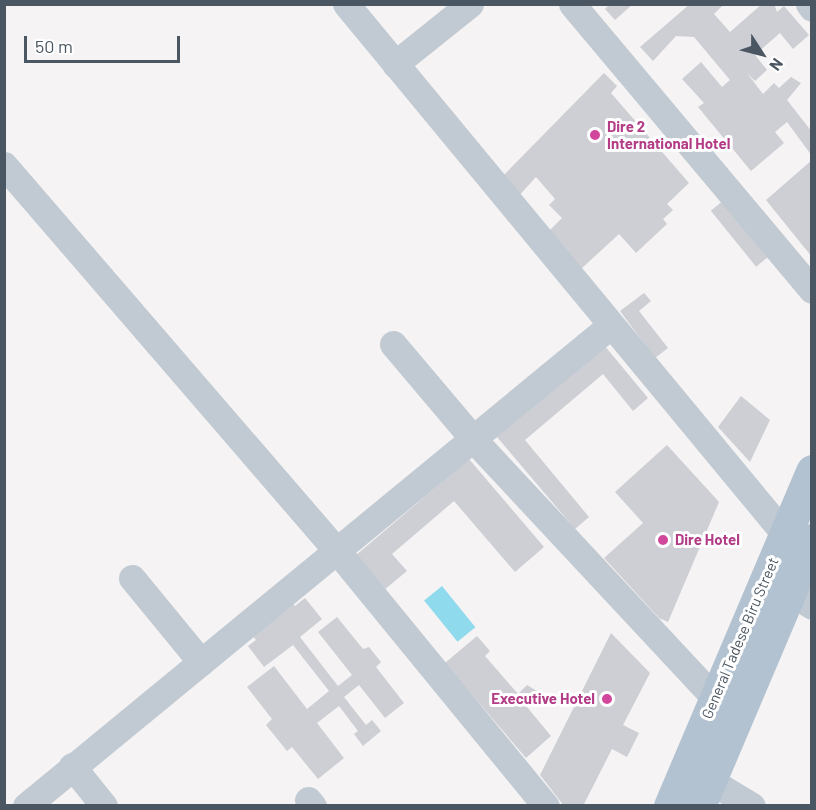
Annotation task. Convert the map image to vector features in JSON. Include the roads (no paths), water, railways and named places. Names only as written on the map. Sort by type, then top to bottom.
[{"type":"main road","name":"General Tadese Biru Street","points":[[704,793],[800,599],[800,544],[812,471]]},
{"type":"main road","name":"General Tadese Biru Street","points":[[670,806],[715,698],[800,544]]},
{"type":"street","points":[[346,4],[611,325],[800,544]]},
{"type":"street","points":[[395,64],[470,4]]},
{"type":"street","points":[[572,4],[812,290]]},
{"type":"street","points":[[4,165],[337,551],[546,806]]},
{"type":"street","points":[[26,806],[72,766],[474,440],[611,325]]},
{"type":"street","points":[[393,344],[474,440],[715,698]]},
{"type":"street","points":[[132,578],[201,662]]},
{"type":"street","points":[[72,766],[104,806]]},
{"type":"street","points":[[704,793],[752,806]]},
{"type":"water","points":[[442,586],[475,627],[457,642],[424,600]]},
{"type":"place","name":"Dire 2 International Hotel","points":[[595,135]]},
{"type":"place","name":"Dire Hotel","points":[[663,540]]},
{"type":"place","name":"Executive Hotel","points":[[607,699]]}]
